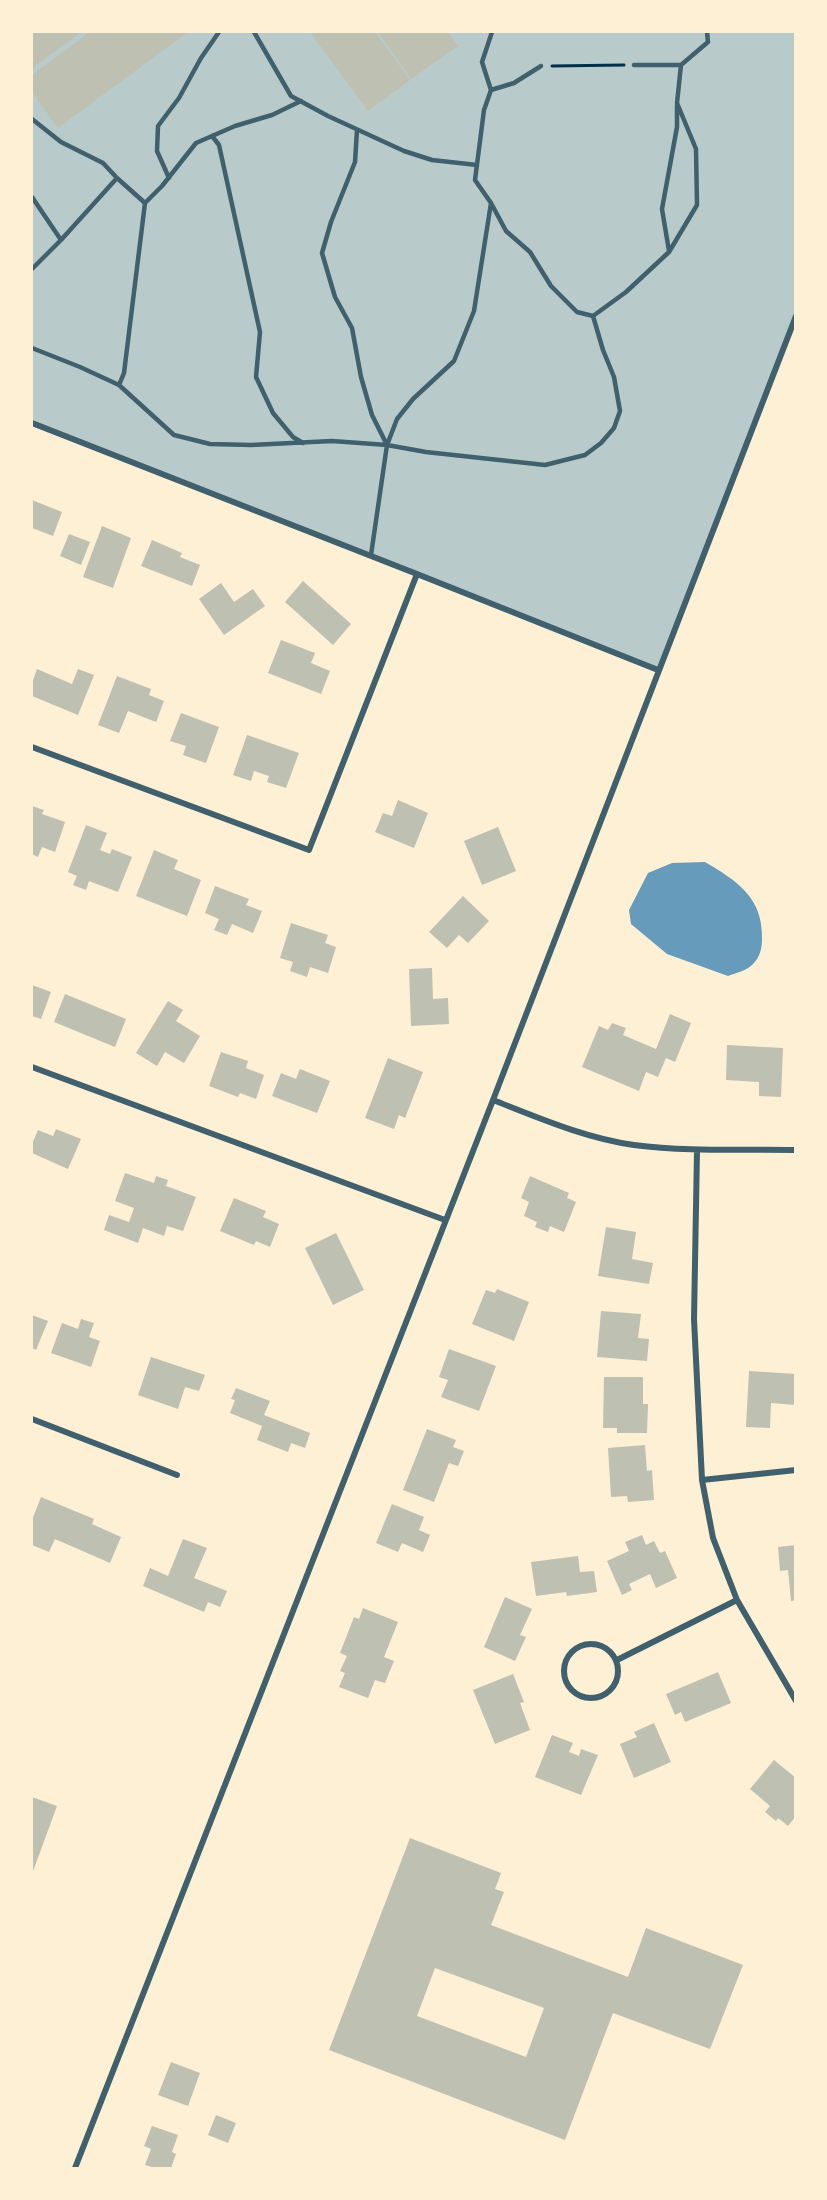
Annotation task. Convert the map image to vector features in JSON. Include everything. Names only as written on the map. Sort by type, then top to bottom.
[{"type":"street","points":[[75,2169],[494,1100],[795,316]]},
{"type":"street","points":[[32,423],[658,670]]},
{"type":"street","points":[[32,747],[309,850],[417,574]]},
{"type":"street","points":[[32,1066],[445,1221]]},
{"type":"street","points":[[494,1100],[582,1134],[633,1145],[697,1150],[795,1150]]},
{"type":"street","points":[[697,1150],[694,1319],[702,1480],[713,1538],[737,1600],[795,1701]]},
{"type":"street","points":[[32,1419],[177,1476]]},
{"type":"street","points":[[702,1480],[795,1470]]},
{"type":"street","points":[[617,1660],[737,1600]]},
{"type":"street","points":[[586,1644],[604,1647],[617,1660],[618,1678],[614,1686],[600,1696],[583,1697],[569,1687],[564,1669],[566,1660],[578,1647],[586,1644]]},
{"type":"lane","points":[[169,178],[157,151],[158,126],[179,98],[201,58],[219,32]]},
{"type":"lane","points":[[254,32],[291,96],[404,151],[432,160],[477,165]]},
{"type":"lane","points":[[492,32],[482,62],[491,90],[484,110],[475,180],[506,231],[530,252],[552,286],[577,312],[593,316]]},
{"type":"lane","points":[[634,65],[681,65],[708,42],[707,32]]},
{"type":"lane","points":[[669,252],[662,209],[677,127],[681,65]]},
{"type":"lane","points":[[491,90],[514,83],[541,66]]},
{"type":"lane","points":[[119,385],[124,373],[145,203],[169,178],[196,143],[272,115],[301,101]]},
{"type":"lane","points":[[593,316],[626,292],[669,252],[697,205],[696,149],[677,103]]},
{"type":"lane","points":[[32,119],[61,142],[103,163],[145,203]]},
{"type":"lane","points":[[357,130],[355,162],[331,222],[322,253],[335,297],[352,328],[360,377],[372,415],[387,446]]},
{"type":"lane","points":[[212,136],[219,145],[260,332],[256,376],[273,413],[293,437],[303,442]]},
{"type":"lane","points":[[32,269],[117,178]]},
{"type":"lane","points":[[32,197],[61,240]]},
{"type":"lane","points":[[371,555],[387,446],[397,419],[408,405],[454,361],[474,311],[491,203]]},
{"type":"lane","points":[[32,348],[119,385],[174,435],[210,444],[251,445],[332,441],[545,465],[585,455],[614,428],[620,411],[614,377],[603,351],[593,316]]},
{"type":"path","points":[[541,66],[634,65]]},
{"type":"shaded area","points":[[32,32],[795,32],[795,318],[661,670],[32,426]]},
{"type":"water","points":[[705,862],[728,876],[746,892],[753,901],[761,924],[762,946],[757,958],[748,968],[728,976],[667,954],[631,924],[629,910],[648,873],[672,863]]},
{"type":"building","points":[[32,32],[81,32],[32,68]]},
{"type":"building","points":[[90,32],[188,32],[58,128],[32,92],[32,75]]},
{"type":"building","points":[[310,32],[375,32],[410,80],[368,111]]},
{"type":"building","points":[[378,32],[448,32],[458,46],[411,79]]},
{"type":"building","points":[[32,500],[62,512],[53,536],[32,528]]},
{"type":"building","points":[[102,526],[131,538],[113,588],[83,577]]},
{"type":"building","points":[[69,534],[90,542],[81,565],[60,556]]},
{"type":"building","points":[[152,540],[182,553],[180,557],[200,565],[192,586],[141,566]]},
{"type":"building","points":[[303,581],[351,624],[333,645],[285,602]]},
{"type":"building","points":[[221,583],[234,602],[253,589],[265,606],[224,635],[199,599]]},
{"type":"building","points":[[281,640],[315,653],[311,663],[330,671],[321,694],[268,673]]},
{"type":"building","points":[[37,669],[72,684],[78,669],[94,675],[78,715],[32,696],[32,683]]},
{"type":"building","points":[[117,676],[151,689],[149,695],[164,701],[156,722],[128,711],[119,733],[98,725]]},
{"type":"building","points":[[181,713],[219,727],[206,763],[183,755],[186,746],[170,741]]},
{"type":"building","points":[[247,735],[299,753],[286,788],[267,782],[269,776],[254,771],[251,781],[233,775]]},
{"type":"building","points":[[398,800],[428,813],[414,848],[375,832],[383,813],[392,816]]},
{"type":"building","points":[[32,806],[44,810],[42,814],[65,822],[55,852],[42,847],[38,857],[32,854]]},
{"type":"building","points":[[86,825],[107,833],[100,850],[110,854],[112,849],[132,857],[118,892],[89,881],[86,890],[73,885],[77,876],[68,872]]},
{"type":"building","points":[[498,827],[516,871],[482,885],[464,841]]},
{"type":"building","points":[[154,850],[178,860],[174,869],[201,880],[187,916],[136,896]]},
{"type":"building","points":[[215,886],[249,899],[246,905],[262,911],[253,933],[232,924],[227,935],[214,930],[219,919],[205,913]]},
{"type":"building","points":[[463,896],[489,921],[468,943],[459,935],[447,948],[429,932]]},
{"type":"building","points":[[291,923],[328,935],[325,943],[336,947],[328,973],[310,967],[307,977],[290,971],[293,962],[280,958]]},
{"type":"building","points":[[432,968],[433,999],[448,998],[449,1024],[411,1026],[409,969]]},
{"type":"building","points":[[32,985],[51,992],[41,1019],[32,1016]]},
{"type":"building","points":[[65,994],[126,1019],[115,1047],[54,1022]]},
{"type":"building","points":[[168,1001],[183,1010],[176,1021],[200,1036],[184,1063],[165,1052],[157,1066],[136,1053]]},
{"type":"building","points":[[670,1014],[691,1023],[675,1062],[666,1058],[658,1077],[646,1072],[639,1091],[582,1067],[599,1026],[608,1030],[612,1023],[626,1028],[623,1035],[656,1049]]},
{"type":"building","points":[[727,1045],[783,1048],[781,1097],[759,1096],[759,1082],[726,1080]]},
{"type":"building","points":[[221,1052],[248,1061],[246,1068],[264,1075],[256,1099],[240,1093],[238,1097],[209,1086]]},
{"type":"building","points":[[388,1058],[423,1072],[405,1118],[399,1115],[394,1129],[365,1118]]},
{"type":"building","points":[[300,1069],[330,1081],[317,1113],[272,1096],[281,1073],[296,1079]]},
{"type":"building","points":[[56,1129],[81,1139],[68,1169],[32,1153],[32,1144],[38,1130],[53,1136]]},
{"type":"building","points":[[125,1173],[154,1183],[156,1176],[168,1180],[166,1186],[196,1197],[183,1231],[167,1226],[164,1236],[143,1228],[138,1243],[104,1230],[109,1215],[129,1222],[134,1208],[115,1201]]},
{"type":"building","points":[[530,1176],[569,1193],[567,1198],[576,1202],[564,1232],[550,1226],[548,1232],[535,1227],[537,1222],[524,1216],[529,1202],[521,1198]]},
{"type":"building","points":[[234,1198],[266,1211],[263,1217],[279,1224],[270,1247],[256,1241],[254,1245],[220,1231]]},
{"type":"building","points":[[606,1227],[636,1232],[632,1259],[653,1263],[649,1284],[598,1276]]},
{"type":"building","points":[[336,1233],[364,1290],[333,1305],[305,1248]]},
{"type":"building","points":[[497,1289],[529,1302],[514,1341],[472,1324],[486,1290],[495,1293]]},
{"type":"building","points":[[601,1311],[641,1314],[638,1338],[649,1339],[647,1361],[597,1357]]},
{"type":"building","points":[[32,1315],[48,1321],[36,1350],[32,1348]]},
{"type":"building","points":[[81,1319],[94,1323],[89,1337],[100,1341],[91,1367],[51,1353],[62,1323],[78,1329]]},
{"type":"building","points":[[449,1349],[496,1366],[479,1411],[441,1397],[448,1380],[439,1377]]},
{"type":"building","points":[[151,1357],[205,1375],[199,1391],[185,1387],[178,1409],[138,1395]]},
{"type":"building","points":[[749,1371],[796,1374],[796,1405],[771,1403],[770,1428],[746,1427]]},
{"type":"building","points":[[604,1377],[643,1377],[643,1404],[648,1404],[647,1433],[617,1433],[617,1428],[603,1428]]},
{"type":"building","points":[[236,1388],[270,1401],[264,1415],[310,1433],[305,1448],[291,1443],[288,1452],[257,1440],[262,1426],[230,1413],[235,1400],[231,1399]]},
{"type":"building","points":[[427,1429],[456,1440],[453,1447],[464,1451],[458,1466],[449,1463],[434,1502],[403,1490]]},
{"type":"building","points":[[645,1445],[647,1471],[652,1470],[654,1500],[628,1502],[627,1496],[611,1497],[608,1448]]},
{"type":"building","points":[[41,1497],[94,1519],[92,1524],[121,1537],[110,1563],[55,1539],[49,1552],[32,1545],[32,1520]]},
{"type":"building","points":[[392,1504],[424,1517],[419,1530],[430,1535],[423,1552],[402,1543],[398,1552],[376,1543]]},
{"type":"building","points":[[642,1535],[646,1545],[654,1541],[660,1553],[665,1551],[677,1578],[656,1588],[650,1574],[629,1584],[632,1590],[622,1595],[607,1561],[629,1551],[625,1542]]},
{"type":"building","points":[[183,1539],[207,1548],[194,1578],[227,1591],[220,1607],[208,1602],[204,1612],[143,1586],[150,1568],[168,1576]]},
{"type":"building","points":[[796,1545],[796,1600],[791,1601],[788,1570],[780,1571],[778,1547]]},
{"type":"building","points":[[578,1556],[580,1572],[594,1571],[597,1592],[567,1596],[566,1592],[536,1596],[531,1562]]},
{"type":"building","points":[[505,1597],[532,1609],[520,1635],[526,1637],[515,1661],[484,1647]]},
{"type":"building","points":[[363,1608],[398,1622],[384,1657],[394,1661],[385,1683],[375,1680],[368,1698],[339,1687],[345,1673],[340,1671],[347,1656],[340,1653],[354,1617],[359,1619]]},
{"type":"building","points":[[718,1672],[731,1703],[685,1722],[681,1712],[675,1715],[666,1694]]},
{"type":"building","points":[[513,1674],[524,1702],[520,1703],[530,1730],[495,1744],[473,1690]]},
{"type":"building","points":[[654,1723],[671,1762],[634,1778],[620,1744],[637,1737],[634,1732]]},
{"type":"building","points":[[552,1735],[573,1743],[569,1752],[579,1756],[581,1749],[598,1755],[581,1795],[535,1777]]},
{"type":"building","points":[[774,1760],[796,1778],[796,1816],[788,1826],[778,1818],[776,1821],[765,1812],[770,1806],[750,1789]]},
{"type":"building","points":[[32,1797],[57,1806],[32,1874]]},
{"type":"building","points":[[410,1838],[501,1873],[495,1889],[504,1892],[491,1925],[628,1977],[646,1928],[743,1965],[710,2049],[613,2013],[565,2140],[329,2050]],"holes":[[[435,1968],[544,2008],[526,2057],[417,2016]]]},
{"type":"building","points":[[171,2062],[200,2073],[188,2106],[158,2095]]},
{"type":"building","points":[[216,2115],[236,2123],[228,2143],[208,2135]]},
{"type":"building","points":[[152,2126],[178,2135],[172,2152],[176,2154],[171,2168],[155,2168],[145,2165],[151,2149],[144,2146]]}]
